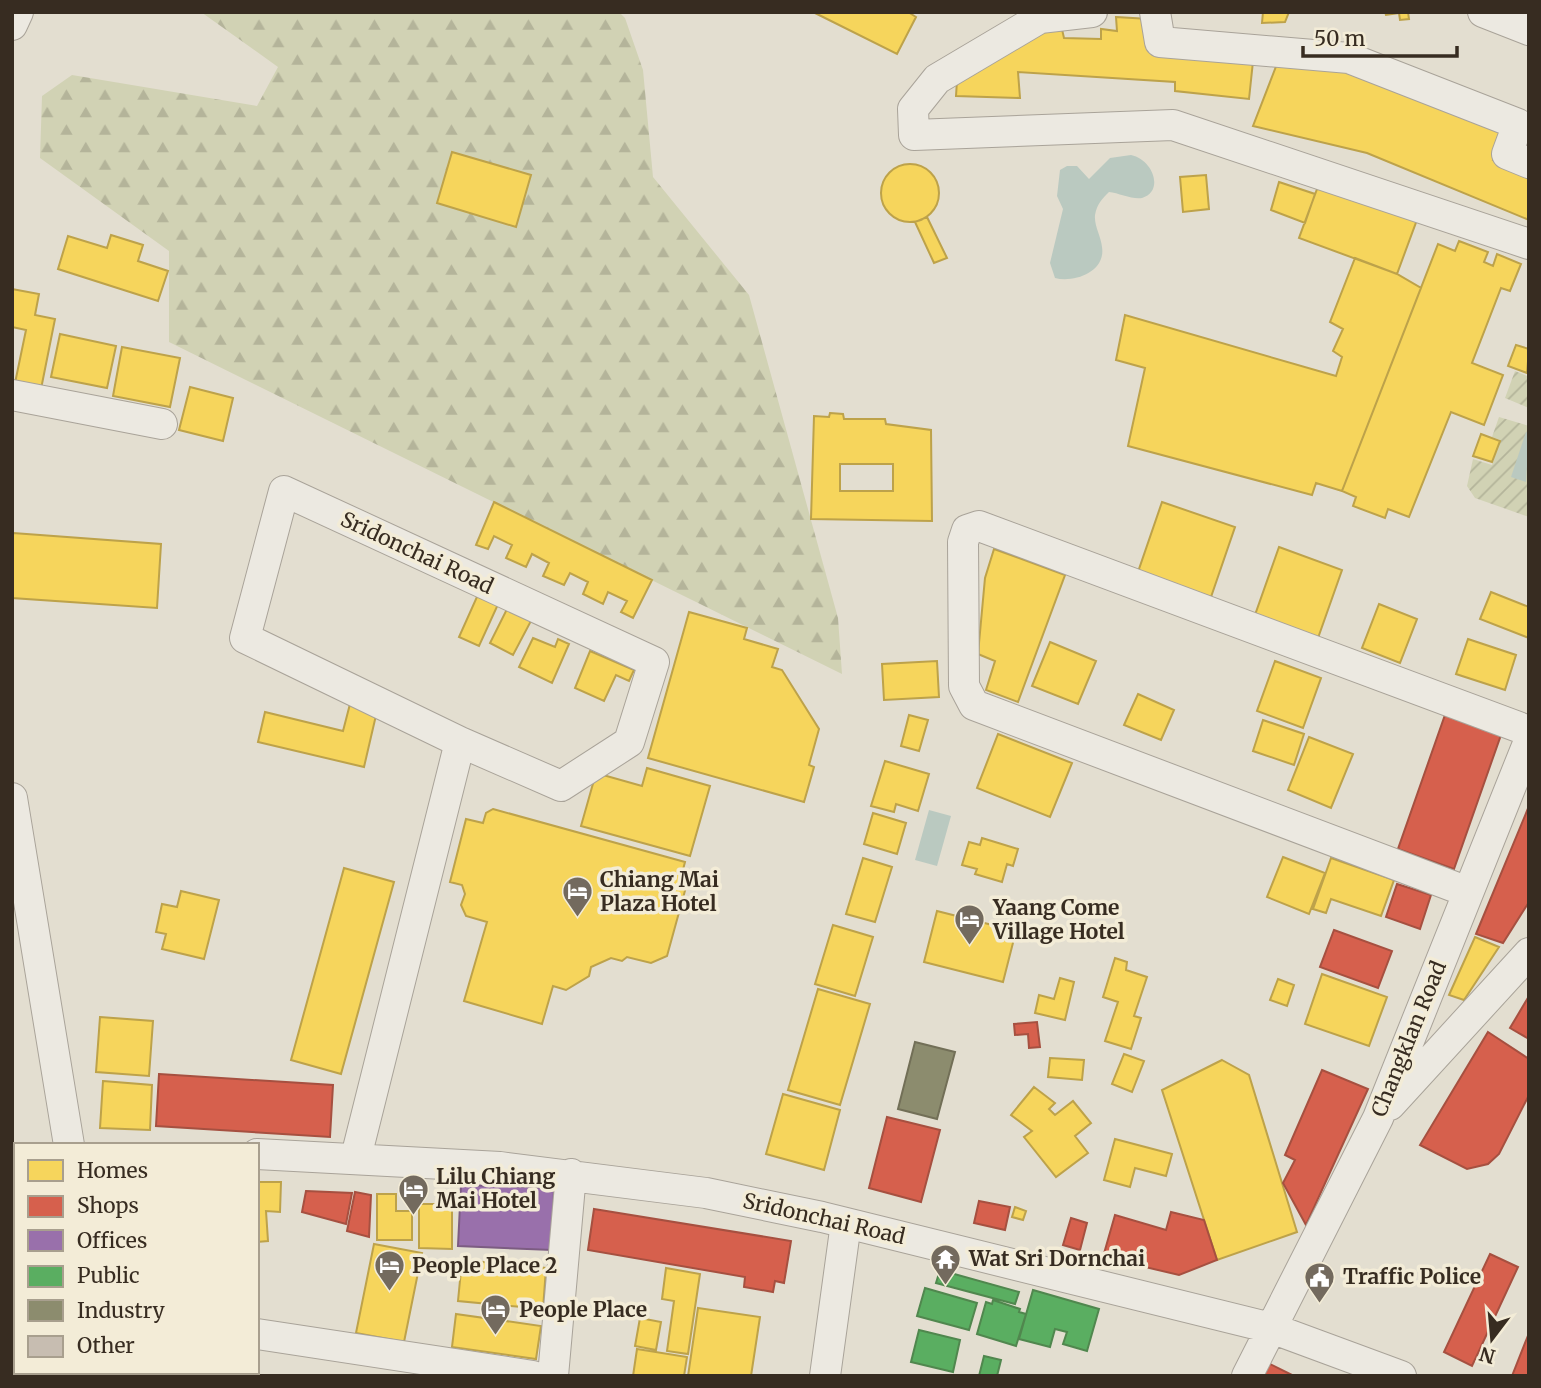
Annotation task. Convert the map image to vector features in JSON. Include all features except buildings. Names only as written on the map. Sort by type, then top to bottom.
[{"type":"street","points":[[12,25],[18,12]]},
{"type":"street","points":[[1092,12],[1040,18],[937,79],[913,109],[914,135],[1173,125],[1529,244]]},
{"type":"street","points":[[1155,12],[1160,42],[1349,58],[1518,124],[1507,154],[1529,163]]},
{"type":"street","points":[[1483,12],[1529,30]]},
{"type":"street","points":[[12,395],[162,424]]},
{"type":"street","name":"Sridonchai Road","points":[[284,491],[654,662],[629,742],[561,786],[460,741],[245,638],[284,491]]},
{"type":"street","points":[[1468,892],[974,705],[964,686],[964,542],[968,530],[979,526],[1529,731]]},
{"type":"street","points":[[356,1157],[460,741]]},
{"type":"street","name":"Changklan Road","points":[[1247,1376],[1378,1118],[1529,741]]},
{"type":"street","points":[[12,798],[69,1143]]},
{"type":"street","points":[[1378,1118],[1529,953]]},
{"type":"street","name":"Sridonchai Road","points":[[259,1154],[356,1157],[571,1174],[706,1194],[846,1223],[1271,1328],[1401,1376]]},
{"type":"street","points":[[553,1376],[571,1174]]},
{"type":"street","points":[[825,1376],[846,1223]]},
{"type":"street","points":[[259,1334],[533,1376]]},
{"type":"green space","points":[[201,12],[619,12],[625,18],[643,70],[653,177],[749,295],[838,618],[842,674],[169,342],[169,251],[40,158],[42,96],[72,75],[257,106],[278,67]]},
{"type":"green space","points":[[1515,371],[1527,376],[1529,371],[1529,408],[1505,398]]},
{"type":"green space","points":[[1499,417],[1529,426],[1529,517],[1475,498],[1467,486],[1473,459],[1492,465],[1500,440],[1492,437]]},
{"type":"shaded area","points":[[1131,155],[1146,163],[1150,169],[1153,189],[1149,195],[1142,198],[1109,192],[1100,202],[1095,215],[1102,247],[1099,263],[1087,274],[1079,277],[1055,278],[1050,263],[1063,209],[1057,196],[1060,170],[1067,166],[1077,166],[1089,179],[1110,158]]},
{"type":"shaded area","points":[[1526,432],[1529,433],[1526,482],[1511,477]]},
{"type":"shaded area","points":[[929,810],[951,816],[937,866],[915,860]]},
{"type":"place","name":"Chiang Mai Plaza Hotel","points":[[577,919]]},
{"type":"place","name":"Yaang Come Village Hotel","points":[[970,947]]},
{"type":"place","name":"Lilu Chiang Mai Hotel","points":[[413,1216]]},
{"type":"place","name":"Wat Sri Dornchai","points":[[946,1286]]},
{"type":"place","name":"People Place 2","points":[[389,1293]]},
{"type":"place","name":"Traffic Police","points":[[1320,1304]]},
{"type":"place","name":"People Place","points":[[496,1337]]}]
